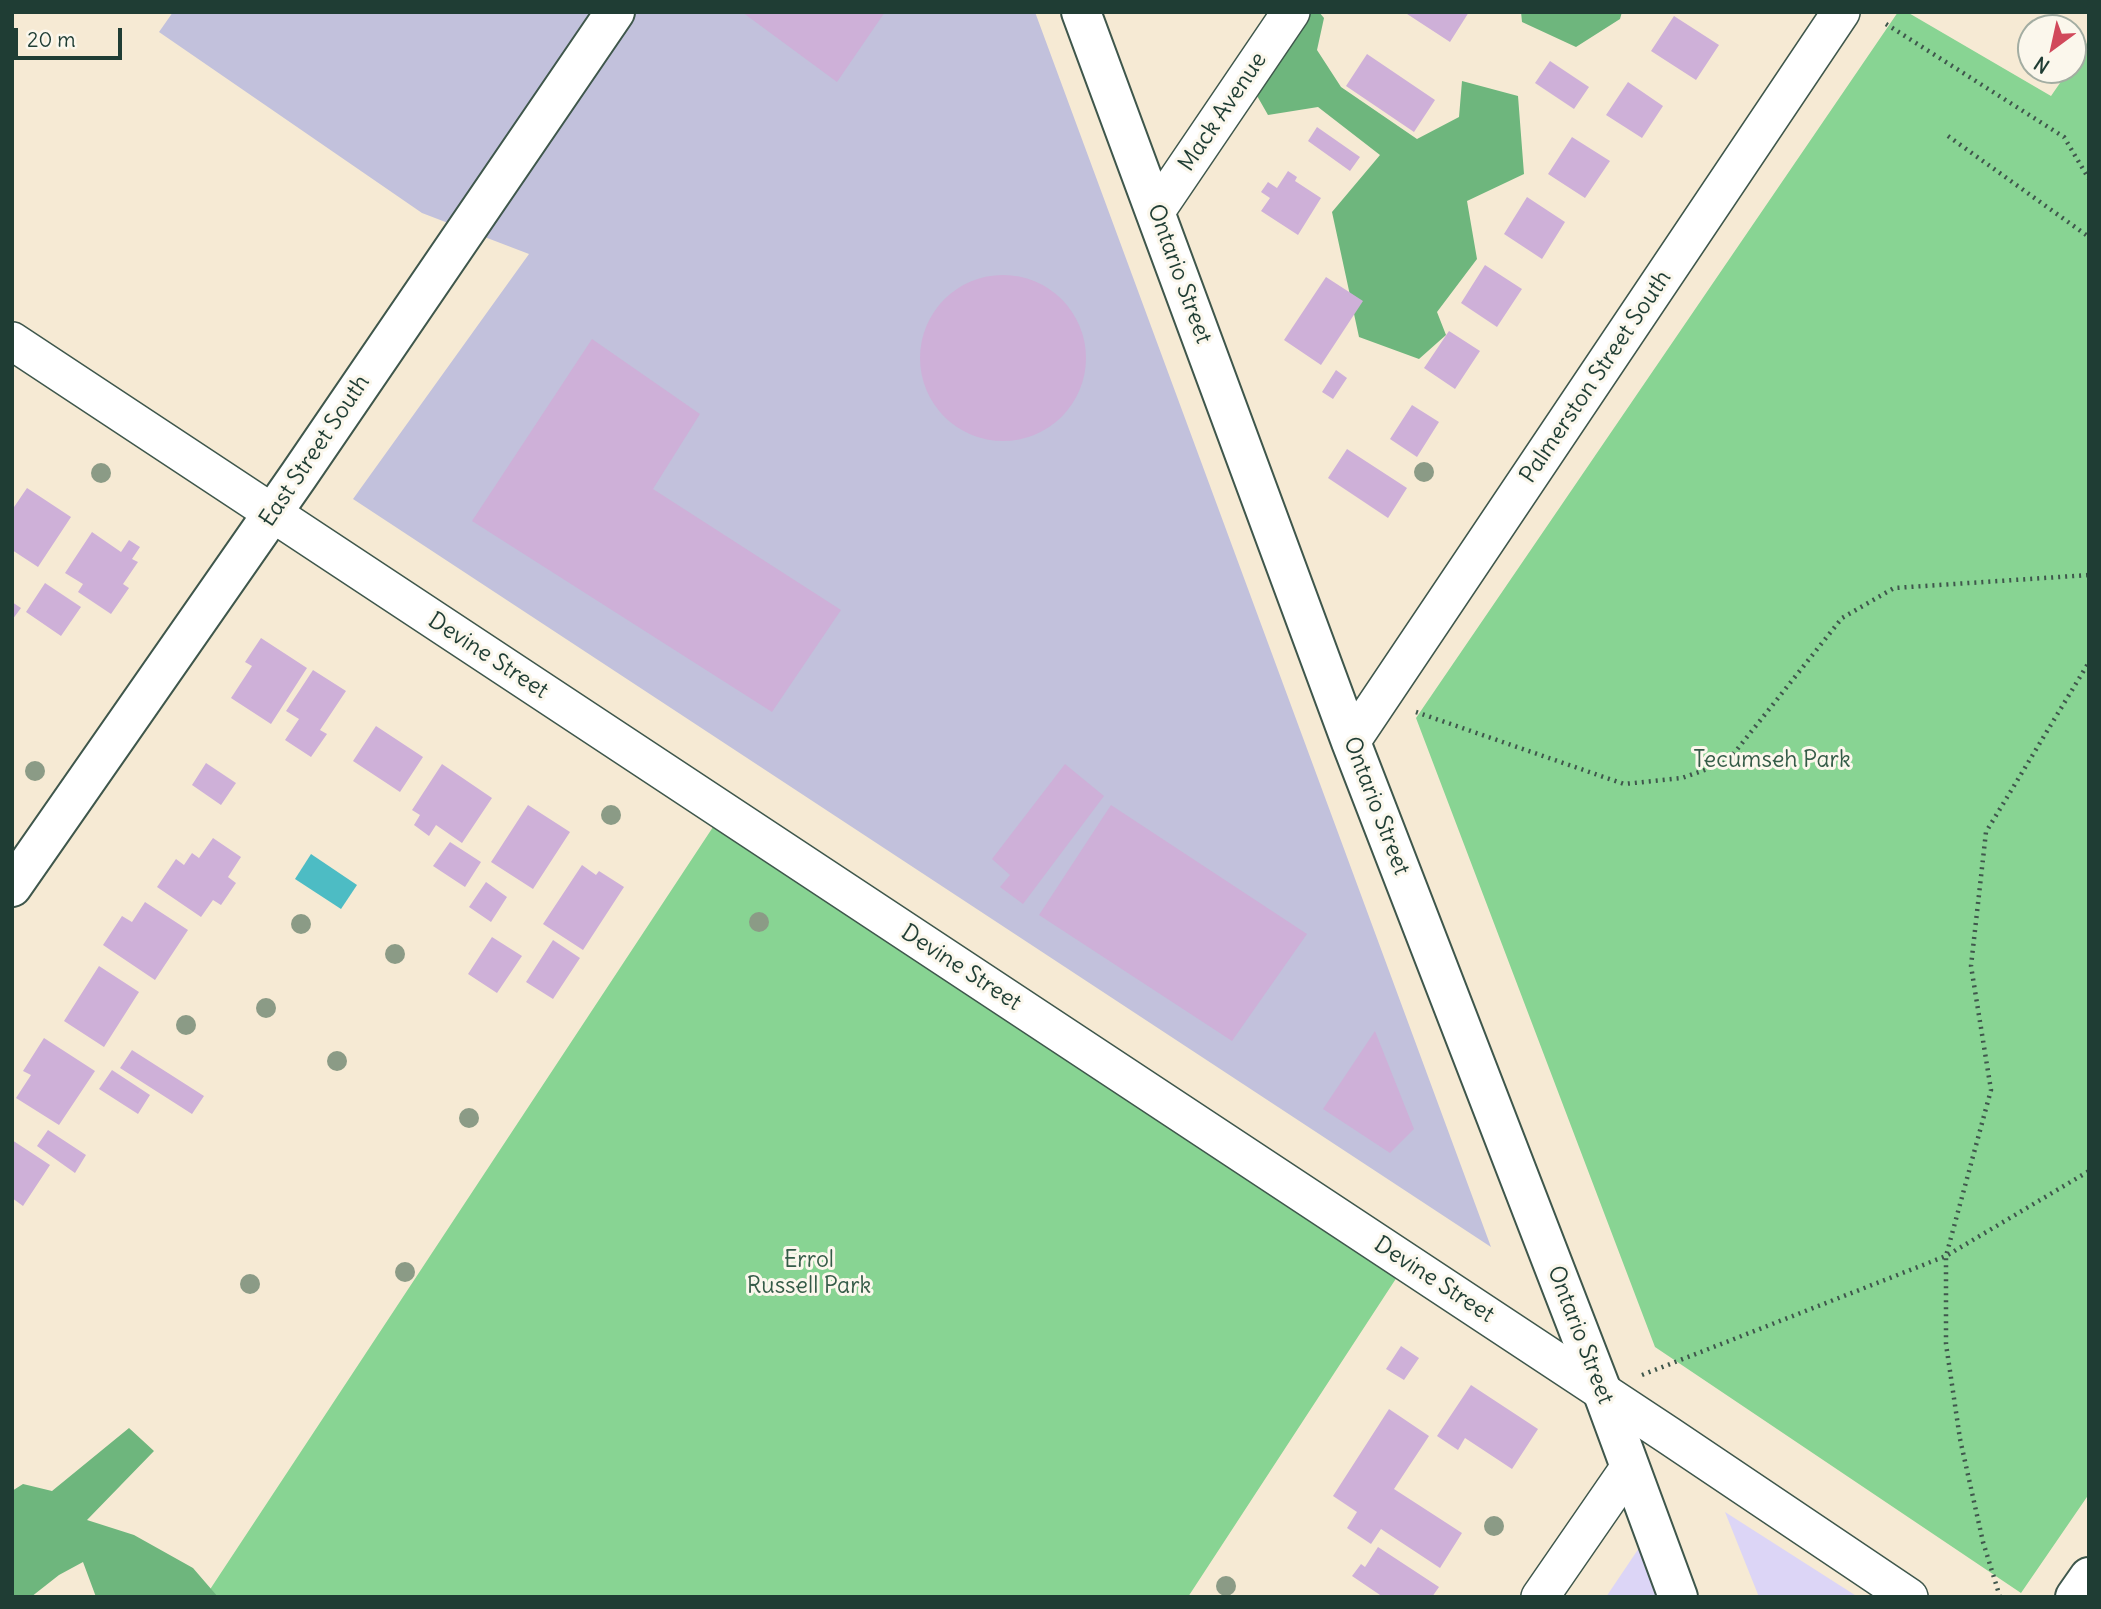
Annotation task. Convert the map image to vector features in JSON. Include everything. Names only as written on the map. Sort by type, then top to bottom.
[{"type":"street","name":"East Street South","points":[[12,887],[272,514],[615,12]]},
{"type":"street","name":"Ontario Street","points":[[1081,12],[1351,742],[1602,1391],[1678,1597]]},
{"type":"street","name":"Mack Avenue","points":[[1156,211],[1291,12]]},
{"type":"street","name":"Palmerston Street South","points":[[1351,742],[1841,12]]},
{"type":"street","name":"Devine Street","points":[[12,341],[1602,1391],[1909,1597]]},
{"type":"street","points":[[1540,1597],[1629,1468]]},
{"type":"street","points":[[2075,1597],[2089,1577]]},
{"type":"path","points":[[1886,24],[2064,137],[2089,179]]},
{"type":"path","points":[[1948,136],[2089,237]]},
{"type":"path","points":[[1413,711],[1625,784],[1682,778],[1727,762],[1842,618],[1894,588],[2089,575]]},
{"type":"path","points":[[2000,1597],[1983,1542],[1960,1439],[1946,1344],[1945,1256],[1992,1090],[1972,966],[1986,832],[2089,662]]},
{"type":"path","points":[[1602,1391],[1945,1256],[2089,1171]]},
{"type":"shaded area","points":[[173,12],[1035,12],[1491,1247],[353,499],[529,254],[422,213],[159,32]]},
{"type":"shaded area","points":[[1725,1512],[1858,1597],[1759,1597]]},
{"type":"shaded area","points":[[1639,1548],[1657,1597],[1606,1597]]},
{"type":"green space","points":[[1282,12],[1319,12],[1324,18],[1317,50],[1341,87],[1417,139],[1459,117],[1462,81],[1518,96],[1524,174],[1467,201],[1477,259],[1437,312],[1446,335],[1419,359],[1359,337],[1332,212],[1380,155],[1318,107],[1268,115],[1244,73]]},
{"type":"green space","points":[[1521,12],[1622,12],[1620,19],[1576,47],[1522,22]]},
{"type":"green space","name":"Tecumseh Park","points":[[1898,12],[1907,12],[2017,76],[2017,84],[2030,84],[2051,96],[2059,84],[2087,84],[2089,40],[2089,1494],[2021,1593],[1655,1347],[1416,718]]},
{"type":"green space","name":"Errol Russell Park","points":[[715,824],[1399,1274],[1188,1597],[205,1597]]},
{"type":"green space","points":[[129,1428],[154,1451],[87,1520],[134,1535],[193,1568],[218,1597],[96,1597],[83,1562],[59,1575],[31,1597],[12,1597],[12,1491],[23,1484],[52,1491]]},
{"type":"water","points":[[311,854],[357,885],[341,909],[295,879]]},
{"type":"building","points":[[742,12],[885,12],[837,82]]},
{"type":"building","points":[[1404,12],[1469,12],[1450,42]]},
{"type":"building","points":[[1674,16],[1719,45],[1696,80],[1651,51]]},
{"type":"building","points":[[1367,54],[1435,100],[1414,132],[1346,86]]},
{"type":"building","points":[[1550,61],[1589,87],[1574,109],[1535,83]]},
{"type":"building","points":[[1628,82],[1663,106],[1642,138],[1606,115]]},
{"type":"building","points":[[1317,127],[1360,157],[1350,171],[1308,141]]},
{"type":"building","points":[[1572,137],[1610,161],[1585,198],[1548,174]]},
{"type":"building","points":[[1288,171],[1297,177],[1295,181],[1321,198],[1298,235],[1261,211],[1270,198],[1261,192],[1268,182],[1277,188]]},
{"type":"building","points":[[1527,197],[1565,222],[1542,259],[1504,234]]},
{"type":"building","points":[[1485,265],[1522,289],[1497,327],[1461,303]]},
{"type":"building","points":[[1003,275],[1035,282],[1062,299],[1079,326],[1086,358],[1079,390],[1062,417],[1035,434],[1003,441],[971,434],[944,417],[927,390],[920,358],[927,326],[944,299],[971,282]]},
{"type":"building","points":[[1326,277],[1363,301],[1321,365],[1284,340]]},
{"type":"building","points":[[1449,331],[1480,351],[1455,389],[1424,368]]},
{"type":"building","points":[[592,339],[700,414],[653,489],[841,610],[772,712],[472,521]]},
{"type":"building","points":[[1336,370],[1347,378],[1333,399],[1322,392]]},
{"type":"building","points":[[1412,405],[1439,422],[1417,457],[1390,439]]},
{"type":"building","points":[[1347,449],[1407,488],[1388,518],[1328,478]]},
{"type":"building","points":[[27,488],[71,517],[38,567],[12,550],[12,510]]},
{"type":"building","points":[[92,532],[121,552],[129,540],[140,547],[132,559],[138,562],[123,584],[129,588],[111,614],[78,592],[83,584],[65,573]]},
{"type":"building","points":[[45,583],[81,607],[61,636],[26,612]]},
{"type":"building","points":[[12,602],[21,608],[12,620]]},
{"type":"building","points":[[261,638],[307,668],[271,724],[231,698],[252,666],[245,662]]},
{"type":"building","points":[[313,670],[346,691],[320,730],[327,734],[311,757],[285,740],[299,719],[286,711]]},
{"type":"building","points":[[376,726],[423,757],[400,792],[353,761]]},
{"type":"building","points":[[206,763],[236,783],[221,805],[192,785]]},
{"type":"building","points":[[442,764],[492,798],[462,843],[436,825],[429,836],[414,825],[420,815],[412,810]]},
{"type":"building","points":[[1065,764],[1104,796],[1023,904],[1000,887],[1010,875],[992,859]]},
{"type":"building","points":[[528,805],[570,832],[533,889],[491,862]]},
{"type":"building","points":[[1111,805],[1307,934],[1232,1041],[1039,915]]},
{"type":"building","points":[[213,838],[241,857],[228,877],[236,883],[221,905],[213,900],[201,917],[157,887],[176,859],[184,865],[192,853],[199,858]]},
{"type":"building","points":[[450,842],[481,862],[465,887],[433,866]]},
{"type":"building","points":[[582,865],[596,875],[599,871],[624,887],[583,950],[543,924]]},
{"type":"building","points":[[486,882],[507,897],[491,922],[469,907]]},
{"type":"building","points":[[145,902],[188,930],[155,980],[103,945],[122,916],[132,922]]},
{"type":"building","points":[[492,937],[522,956],[497,993],[468,974]]},
{"type":"building","points":[[553,940],[580,958],[553,999],[526,982]]},
{"type":"building","points":[[99,966],[139,992],[104,1047],[64,1021]]},
{"type":"building","points":[[1375,1031],[1414,1129],[1390,1153],[1323,1109]]},
{"type":"building","points":[[44,1038],[95,1071],[59,1125],[16,1098],[31,1075],[23,1071]]},
{"type":"building","points":[[132,1050],[204,1096],[192,1114],[120,1068]]},
{"type":"building","points":[[112,1070],[150,1095],[138,1114],[99,1089]]},
{"type":"building","points":[[48,1130],[86,1155],[75,1173],[37,1146]]},
{"type":"building","points":[[12,1140],[50,1165],[23,1206],[12,1198]]},
{"type":"building","points":[[1401,1346],[1419,1358],[1404,1380],[1386,1369]]},
{"type":"building","points":[[1471,1385],[1538,1429],[1512,1469],[1465,1438],[1458,1450],[1437,1436]]},
{"type":"building","points":[[1389,1409],[1429,1436],[1394,1489],[1462,1533],[1440,1568],[1381,1529],[1371,1544],[1347,1528],[1357,1512],[1333,1496]]},
{"type":"building","points":[[1378,1547],[1439,1587],[1432,1597],[1383,1597],[1352,1576],[1361,1564],[1365,1567]]}]
